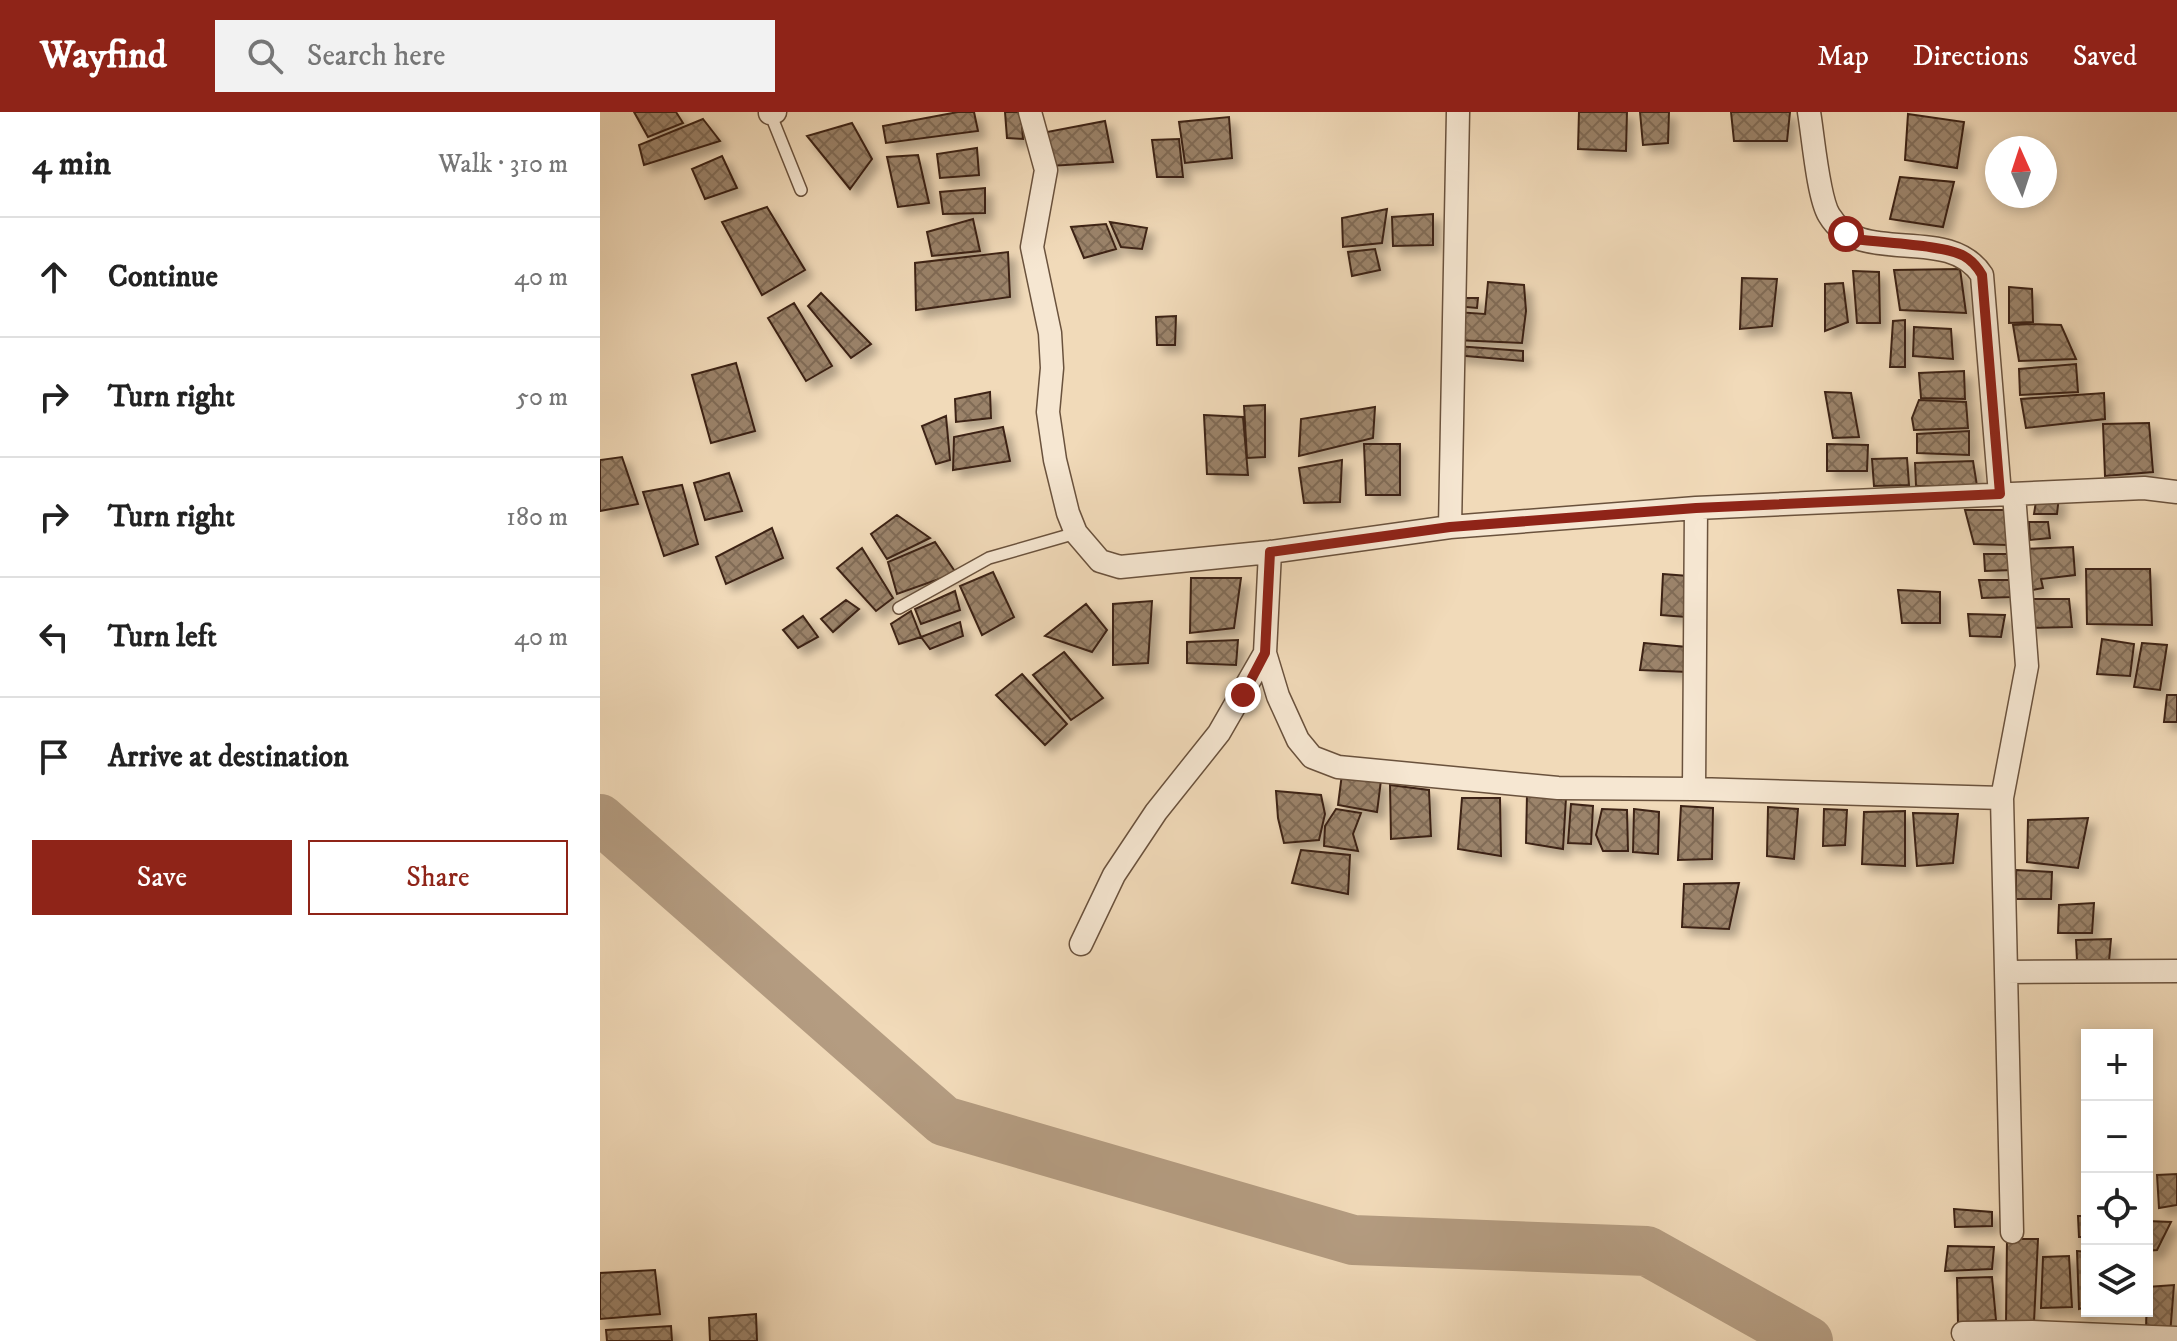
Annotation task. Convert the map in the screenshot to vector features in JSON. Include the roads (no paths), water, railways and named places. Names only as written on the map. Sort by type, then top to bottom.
[{"type":"street","points":[[1030,112],[1046,170],[1032,247],[1050,333],[1052,368],[1048,412],[1055,460],[1076,533],[1100,561],[1120,567],[1270,552],[1450,527],[1696,508],[2144,488],[2177,492]]},
{"type":"street","points":[[1450,527],[1458,112]]},
{"type":"street","points":[[1809,112],[1827,212],[1837,227],[1856,239],[1963,255],[1982,275],[2027,666],[2002,798],[2012,1232]]},
{"type":"street","points":[[1694,789],[1696,508]]},
{"type":"street","points":[[1270,552],[1265,653],[1278,696],[1298,740],[1312,757],[1338,767],[1558,788],[2002,798]]},
{"type":"street","points":[[1081,944],[1114,875],[1156,812],[1219,733],[1265,653]]},
{"type":"street","points":[[2006,972],[2177,971]]},
{"type":"street","points":[[1963,1333],[2032,1332],[2177,1338]]},
{"type":"lane","points":[[772,113],[801,190]]},
{"type":"lane","points":[[899,608],[989,558],[1076,533]]},
{"type":"waterway","points":[[600,819],[944,1121],[1353,1240],[1647,1251],[1808,1341]]}]
